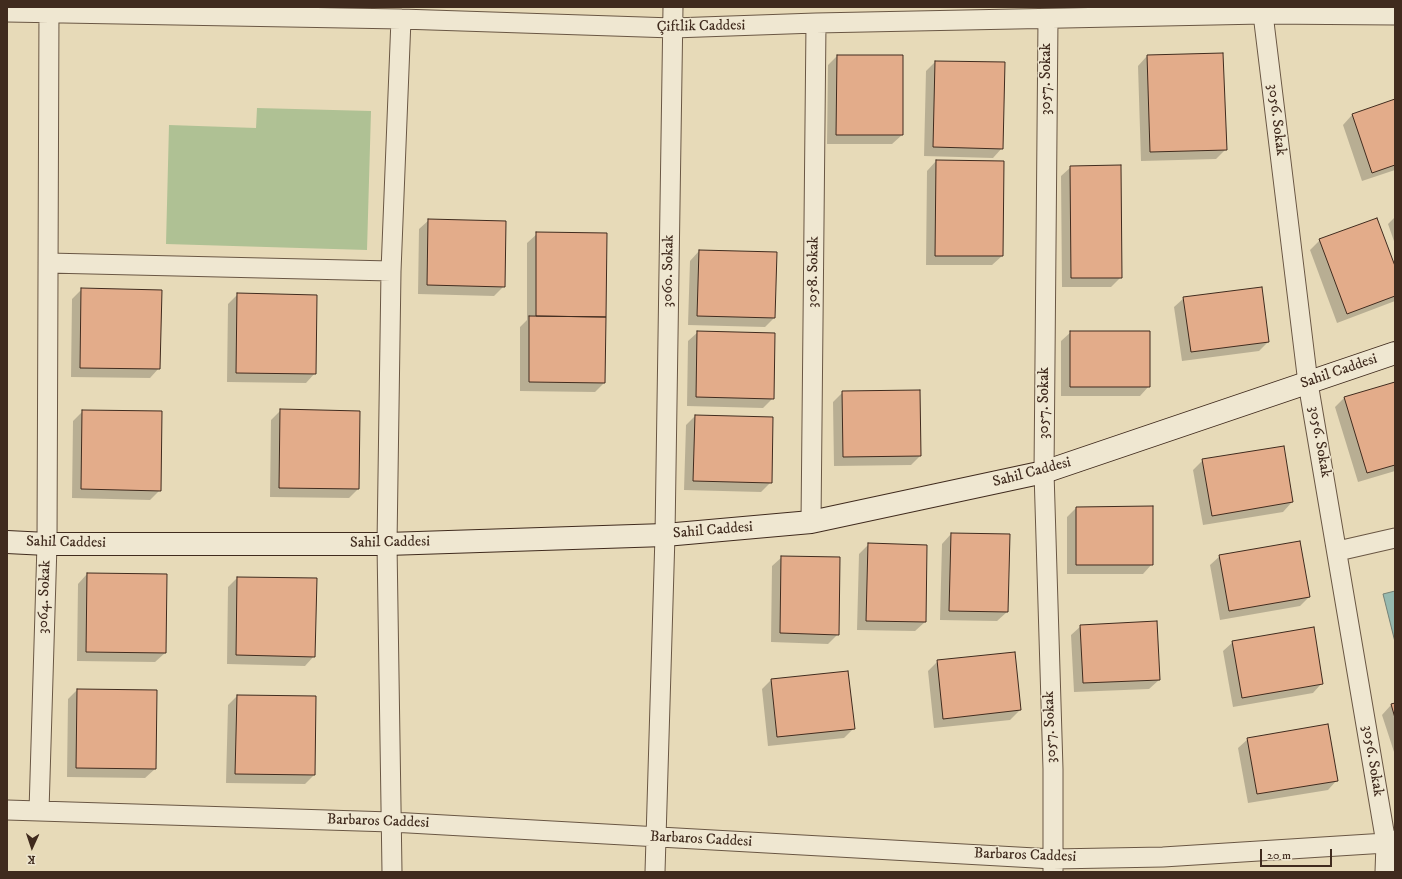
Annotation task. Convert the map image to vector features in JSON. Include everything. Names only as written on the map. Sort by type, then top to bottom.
[{"type":"street","name":"3060. Sokak","points":[[655,872],[665,535],[673,7]]},
{"type":"street","name":"Çiftlik Caddesi","points":[[7,12],[48,10],[673,28],[816,23],[1048,19],[1097,13],[1395,15]]},
{"type":"street","name":"3064. Sokak","points":[[39,811],[47,544],[48,10]]},
{"type":"street","name":"3056. Sokak","points":[[1263,14],[1308,382],[1390,841],[1385,872]]},
{"type":"street","points":[[392,872],[387,544],[391,271],[400,19]]},
{"type":"street","name":"3057. Sokak","points":[[1048,19],[1044,472],[1053,769],[1053,866]]},
{"type":"street","name":"3058. Sokak","points":[[811,522],[816,23]]},
{"type":"street","points":[[48,263],[391,271]]},
{"type":"street","name":"Sahil Caddesi","points":[[7,542],[47,544],[387,544],[665,535],[811,522],[1044,472],[1395,353]]},
{"type":"street","points":[[1338,551],[1395,538]]},
{"type":"street","name":"Barbaros Caddesi","points":[[7,810],[391,822],[656,837],[1053,866],[1390,841]]},
{"type":"green space","points":[[257,108],[371,111],[367,250],[166,244],[169,125],[256,128]]},
{"type":"water","points":[[1395,591],[1395,642],[1383,594]]},
{"type":"building","points":[[1223,53],[1227,150],[1150,152],[1147,55]]},
{"type":"building","points":[[837,55],[903,55],[903,135],[836,135]]},
{"type":"building","points":[[935,61],[1005,62],[1003,149],[933,147]]},
{"type":"building","points":[[1395,99],[1395,165],[1372,173],[1352,114]]},
{"type":"building","points":[[936,160],[1004,161],[1003,256],[935,256]]},
{"type":"building","points":[[1121,165],[1122,278],[1071,278],[1070,166]]},
{"type":"building","points":[[1377,218],[1395,266],[1395,296],[1347,314],[1319,239]]},
{"type":"building","points":[[428,219],[506,221],[505,287],[427,285]]},
{"type":"building","points":[[536,232],[607,233],[606,317],[536,316]]},
{"type":"building","points":[[699,250],[777,252],[775,318],[697,316]]},
{"type":"building","points":[[1262,287],[1269,342],[1191,352],[1183,297]]},
{"type":"building","points":[[81,288],[162,290],[160,369],[80,368]]},
{"type":"building","points":[[237,293],[317,295],[316,374],[236,373]]},
{"type":"building","points":[[529,316],[606,317],[605,383],[529,382]]},
{"type":"building","points":[[697,331],[775,333],[774,399],[696,397]]},
{"type":"building","points":[[1070,331],[1150,331],[1150,387],[1070,387]]},
{"type":"building","points":[[1395,382],[1395,465],[1367,473],[1344,397]]},
{"type":"building","points":[[920,390],[921,456],[843,457],[842,391]]},
{"type":"building","points":[[280,409],[360,411],[359,489],[279,488]]},
{"type":"building","points":[[82,410],[162,411],[161,491],[81,489]]},
{"type":"building","points":[[695,415],[773,417],[772,483],[693,481]]},
{"type":"building","points":[[1284,446],[1293,502],[1212,516],[1202,459]]},
{"type":"building","points":[[1153,506],[1153,565],[1076,565],[1076,507]]},
{"type":"building","points":[[951,533],[1010,534],[1008,612],[949,611]]},
{"type":"building","points":[[1300,541],[1310,597],[1229,611],[1219,555]]},
{"type":"building","points":[[868,543],[927,545],[926,622],[866,621]]},
{"type":"building","points":[[781,556],[840,557],[839,635],[780,633]]},
{"type":"building","points":[[87,573],[167,574],[166,653],[86,652]]},
{"type":"building","points":[[237,577],[317,578],[315,657],[236,655]]},
{"type":"building","points":[[1157,621],[1160,680],[1083,683],[1080,625]]},
{"type":"building","points":[[1314,627],[1323,684],[1242,698],[1232,641]]},
{"type":"building","points":[[1015,652],[1021,710],[943,719],[937,660]]},
{"type":"building","points":[[848,671],[855,729],[777,737],[771,679]]},
{"type":"building","points":[[77,689],[157,690],[156,769],[76,768]]},
{"type":"building","points":[[237,695],[316,696],[315,775],[235,774]]},
{"type":"building","points":[[1395,703],[1395,718],[1391,704]]},
{"type":"building","points":[[1328,724],[1338,781],[1257,794],[1247,738]]}]
